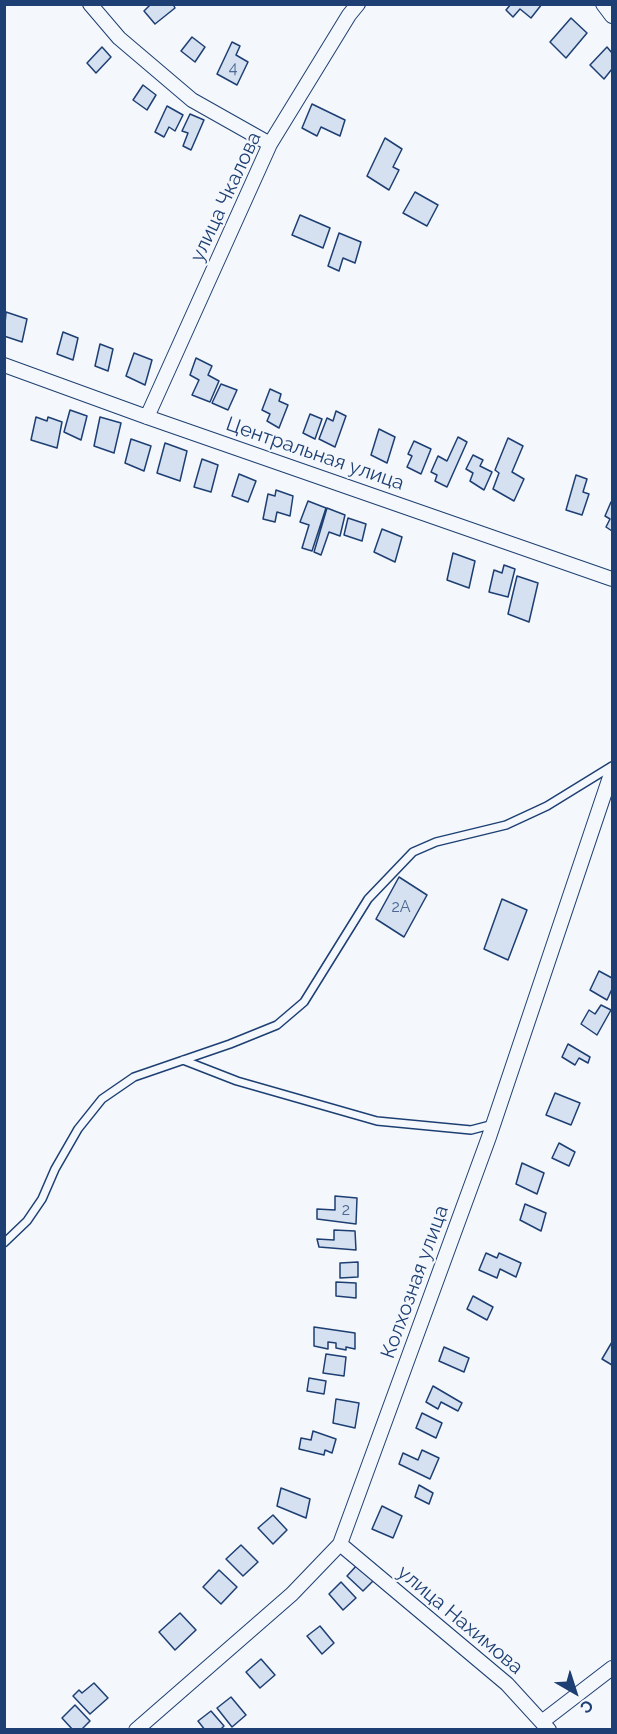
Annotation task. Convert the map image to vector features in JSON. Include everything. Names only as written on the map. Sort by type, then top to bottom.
[{"type":"street","points":[[90,4],[119,39],[192,100],[270,144]]},
{"type":"street","name":"улица Чкалова","points":[[147,417],[270,144],[348,15],[358,4]]},
{"type":"street","points":[[603,4],[612,16]]},
{"type":"street","name":"Центральная улица","points":[[4,365],[612,579]]},
{"type":"street","name":"Колхозная улица","points":[[136,1730],[292,1594],[340,1544],[494,1124],[612,771]]},
{"type":"street","name":"улица Нахимова","points":[[340,1544],[507,1684],[546,1725]]},
{"type":"street","points":[[546,1725],[612,1668]]},
{"type":"lane","points":[[4,1243],[27,1221],[42,1199],[55,1169],[78,1129],[102,1099],[134,1077],[277,1025],[304,1002],[368,899],[413,852],[436,842],[506,825],[547,806],[612,766]]},
{"type":"lane","points":[[182,1060],[237,1081],[377,1121],[471,1130],[494,1124]]},
{"type":"building","points":[[151,4],[173,4],[175,8],[155,24],[144,11]]},
{"type":"building","points":[[511,4],[542,4],[531,18],[520,9],[513,17],[506,10]]},
{"type":"building","points":[[571,18],[587,33],[566,58],[550,42]]},
{"type":"building","points":[[192,37],[205,47],[195,62],[181,51]]},
{"type":"building","points":[[232,42],[240,46],[236,55],[248,62],[237,85],[217,74]]},
{"type":"building","points":[[102,47],[111,57],[96,73],[87,63]]},
{"type":"building","points":[[607,47],[612,53],[612,69],[604,79],[590,65]]},
{"type":"building","points":[[143,85],[156,95],[147,110],[133,100]]},
{"type":"building","points":[[312,104],[345,120],[340,136],[321,127],[317,136],[302,128]]},
{"type":"building","points":[[167,106],[183,115],[175,131],[169,127],[164,137],[155,132]]},
{"type":"building","points":[[190,114],[204,120],[191,150],[183,146],[188,133],[182,131]]},
{"type":"building","points":[[385,138],[402,149],[393,167],[399,170],[389,190],[367,176]]},
{"type":"building","points":[[415,192],[438,205],[427,226],[403,213]]},
{"type":"building","points":[[300,215],[330,228],[323,248],[292,235]]},
{"type":"building","points":[[339,233],[361,242],[355,263],[343,258],[339,271],[328,266]]},
{"type":"building","points":[[6,312],[27,319],[22,342],[4,336]]},
{"type":"building","points":[[63,332],[78,338],[73,360],[57,354]]},
{"type":"building","points":[[100,344],[113,349],[108,371],[95,366]]},
{"type":"building","points":[[134,353],[152,360],[145,385],[126,376]]},
{"type":"building","points":[[196,358],[212,366],[208,375],[219,381],[210,402],[192,395],[199,380],[190,375]]},
{"type":"building","points":[[221,384],[237,390],[228,410],[212,403]]},
{"type":"building","points":[[270,389],[281,394],[279,401],[288,405],[279,428],[267,421],[270,414],[262,410]]},
{"type":"building","points":[[70,410],[87,416],[81,440],[64,432]]},
{"type":"building","points":[[336,411],[346,416],[335,447],[319,439],[327,418],[333,421]]},
{"type":"building","points":[[310,414],[322,419],[315,439],[303,433]]},
{"type":"building","points":[[36,417],[47,421],[48,417],[62,422],[57,448],[31,440]]},
{"type":"building","points":[[100,417],[121,423],[114,453],[94,446]]},
{"type":"building","points":[[379,429],[395,437],[387,463],[371,455]]},
{"type":"building","points":[[458,437],[467,442],[447,487],[435,481],[437,475],[431,472],[438,456],[447,461]]},
{"type":"building","points":[[508,438],[523,446],[512,472],[524,479],[514,501],[493,489],[499,473],[495,470]]},
{"type":"building","points":[[131,439],[151,446],[144,471],[125,463]]},
{"type":"building","points":[[414,441],[431,449],[421,474],[407,467],[412,456],[408,454]]},
{"type":"building","points":[[165,443],[187,451],[180,481],[157,473]]},
{"type":"building","points":[[473,455],[483,460],[480,466],[492,472],[484,490],[470,481],[473,473],[466,469]]},
{"type":"building","points":[[202,459],[218,465],[211,492],[194,487]]},
{"type":"building","points":[[239,474],[256,481],[248,502],[232,496]]},
{"type":"building","points":[[576,475],[587,479],[583,492],[589,494],[582,515],[566,510]]},
{"type":"building","points":[[276,490],[293,496],[290,516],[277,512],[275,522],[263,519],[268,494],[275,496]]},
{"type":"building","points":[[308,501],[326,508],[312,551],[302,548],[309,525],[300,522]]},
{"type":"building","points":[[611,502],[612,531],[606,527],[610,519],[605,516]]},
{"type":"building","points":[[327,508],[345,515],[340,536],[329,532],[321,555],[314,552]]},
{"type":"building","points":[[348,518],[366,524],[362,541],[344,535]]},
{"type":"building","points":[[382,529],[402,537],[395,562],[374,552]]},
{"type":"building","points":[[453,553],[475,561],[469,588],[447,580]]},
{"type":"building","points":[[504,565],[515,569],[508,597],[489,592],[494,570],[502,573]]},
{"type":"building","points":[[517,576],[538,583],[529,622],[508,614]]},
{"type":"building","points":[[399,877],[427,895],[404,937],[376,919]]},
{"type":"building","points":[[502,899],[527,910],[508,960],[484,949]]},
{"type":"building","points":[[599,971],[612,978],[612,989],[607,1000],[590,990]]},
{"type":"building","points":[[601,1005],[611,1010],[597,1035],[581,1024],[589,1010],[595,1014]]},
{"type":"building","points":[[568,1044],[590,1057],[588,1063],[579,1058],[575,1065],[562,1057]]},
{"type":"building","points":[[555,1093],[580,1103],[571,1125],[546,1115]]},
{"type":"building","points":[[559,1143],[575,1152],[569,1166],[552,1158]]},
{"type":"building","points":[[522,1163],[544,1173],[537,1194],[516,1184]]},
{"type":"building","points":[[335,1196],[357,1198],[356,1224],[317,1219],[317,1209],[335,1210]]},
{"type":"building","points":[[525,1204],[546,1213],[541,1231],[520,1220]]},
{"type":"building","points":[[334,1230],[355,1231],[356,1250],[319,1247],[317,1239],[334,1240]]},
{"type":"building","points":[[486,1253],[497,1258],[499,1253],[521,1263],[516,1277],[500,1269],[497,1278],[479,1270]]},
{"type":"building","points":[[358,1262],[358,1277],[340,1278],[340,1263]]},
{"type":"building","points":[[336,1282],[356,1283],[356,1298],[336,1296]]},
{"type":"building","points":[[473,1296],[493,1307],[487,1320],[467,1309]]},
{"type":"building","points":[[314,1327],[355,1333],[355,1349],[336,1348],[336,1343],[328,1342],[328,1349],[314,1346]]},
{"type":"building","points":[[612,1342],[612,1365],[602,1359]]},
{"type":"building","points":[[444,1347],[469,1358],[464,1372],[439,1361]]},
{"type":"building","points":[[326,1354],[346,1357],[344,1376],[323,1373]]},
{"type":"building","points":[[309,1378],[326,1381],[324,1394],[307,1391]]},
{"type":"building","points":[[433,1386],[462,1403],[458,1411],[441,1402],[438,1409],[426,1402]]},
{"type":"building","points":[[336,1399],[359,1403],[355,1428],[333,1423]]},
{"type":"building","points":[[422,1413],[442,1423],[436,1438],[416,1428]]},
{"type":"building","points":[[313,1431],[336,1439],[332,1453],[325,1450],[324,1455],[299,1449],[301,1438],[311,1440]]},
{"type":"building","points":[[422,1450],[439,1458],[430,1479],[399,1464],[403,1453],[418,1460]]},
{"type":"building","points":[[419,1485],[433,1493],[429,1504],[415,1497]]},
{"type":"building","points":[[281,1488],[310,1499],[306,1518],[277,1506]]},
{"type":"building","points":[[382,1506],[402,1516],[393,1538],[372,1529]]},
{"type":"building","points":[[273,1515],[287,1530],[273,1544],[258,1528]]},
{"type":"building","points":[[241,1545],[258,1562],[243,1576],[226,1559]]},
{"type":"building","points":[[358,1564],[375,1579],[363,1591],[347,1576]]},
{"type":"building","points":[[219,1570],[237,1587],[221,1604],[203,1587]]},
{"type":"building","points":[[341,1582],[356,1598],[343,1610],[329,1594]]},
{"type":"building","points":[[180,1613],[196,1630],[175,1650],[159,1632]]},
{"type":"building","points":[[320,1626],[334,1643],[322,1654],[307,1636]]},
{"type":"building","points":[[261,1659],[275,1675],[260,1688],[246,1672]]},
{"type":"building","points":[[94,1683],[108,1698],[90,1714],[73,1696],[79,1690],[82,1693]]},
{"type":"building","points":[[231,1697],[246,1715],[232,1727],[217,1708]]},
{"type":"building","points":[[75,1705],[90,1721],[81,1730],[73,1730],[62,1718]]},
{"type":"building","points":[[211,1711],[224,1726],[220,1730],[205,1730],[198,1721]]}]
